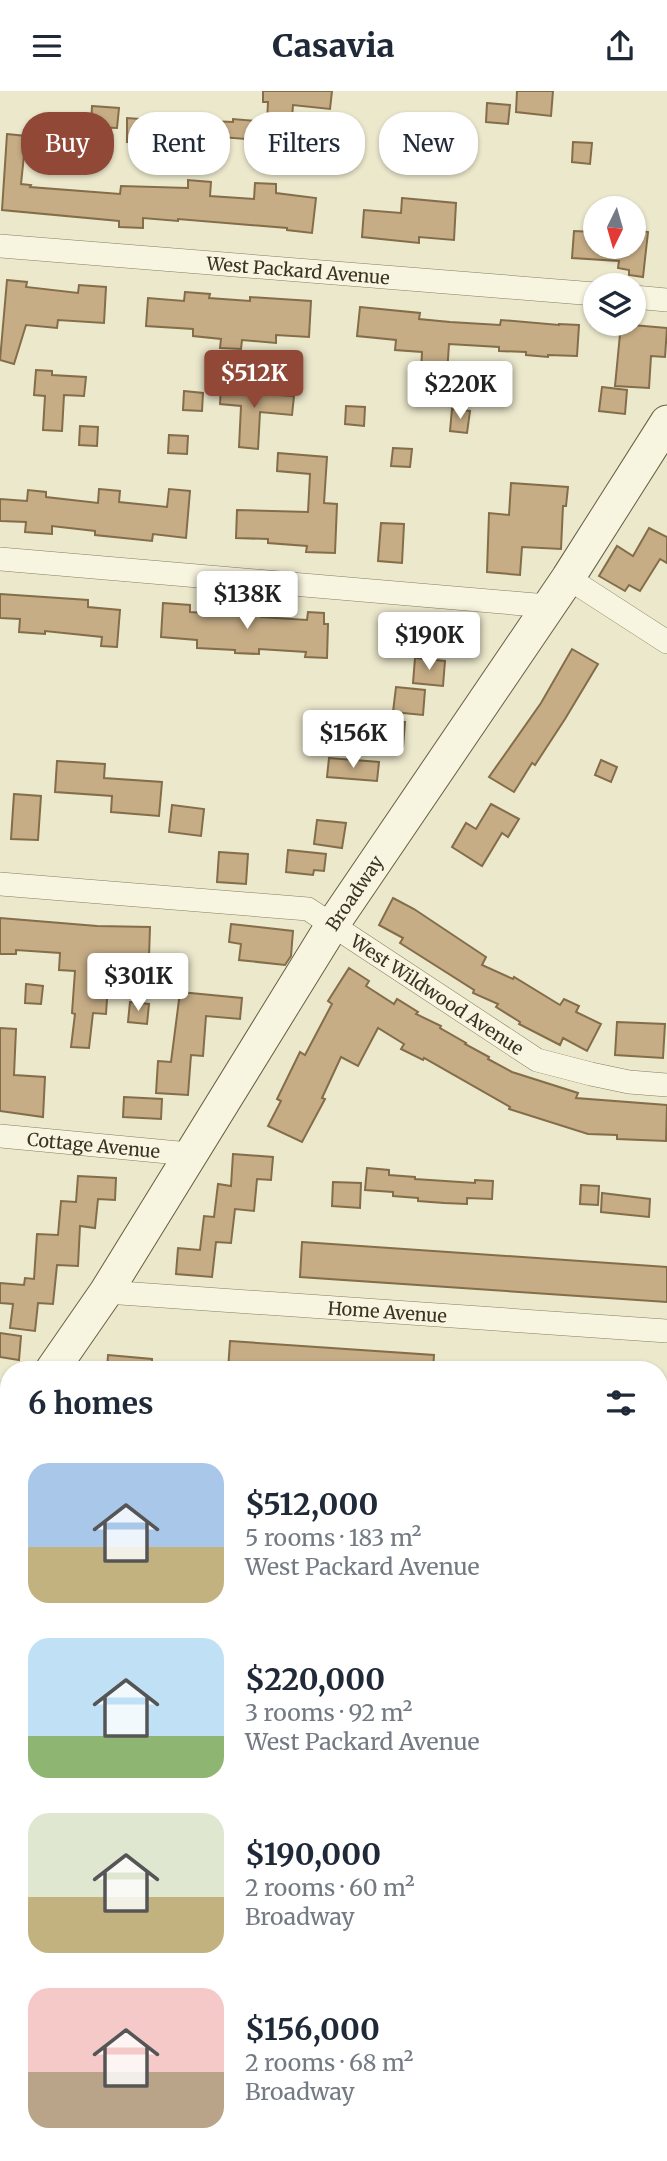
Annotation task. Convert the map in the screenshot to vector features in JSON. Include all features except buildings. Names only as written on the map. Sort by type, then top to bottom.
[{"type":"main road","name":"Broadway","points":[[58,1361],[106,1292],[333,924],[568,578],[667,422]]},
{"type":"street","name":"West Packard Avenue","points":[[0,246],[583,293]]},
{"type":"street","points":[[646,298],[667,300]]},
{"type":"street","points":[[0,559],[547,606]]},
{"type":"street","points":[[568,578],[667,642]]},
{"type":"street","name":"West Wildwood Avenue","points":[[0,884],[309,909],[537,1060],[594,1075],[667,1085]]},
{"type":"street","name":"Cottage Avenue","points":[[0,1136],[189,1154]]},
{"type":"street","name":"Home Avenue","points":[[106,1292],[667,1331]]}]
